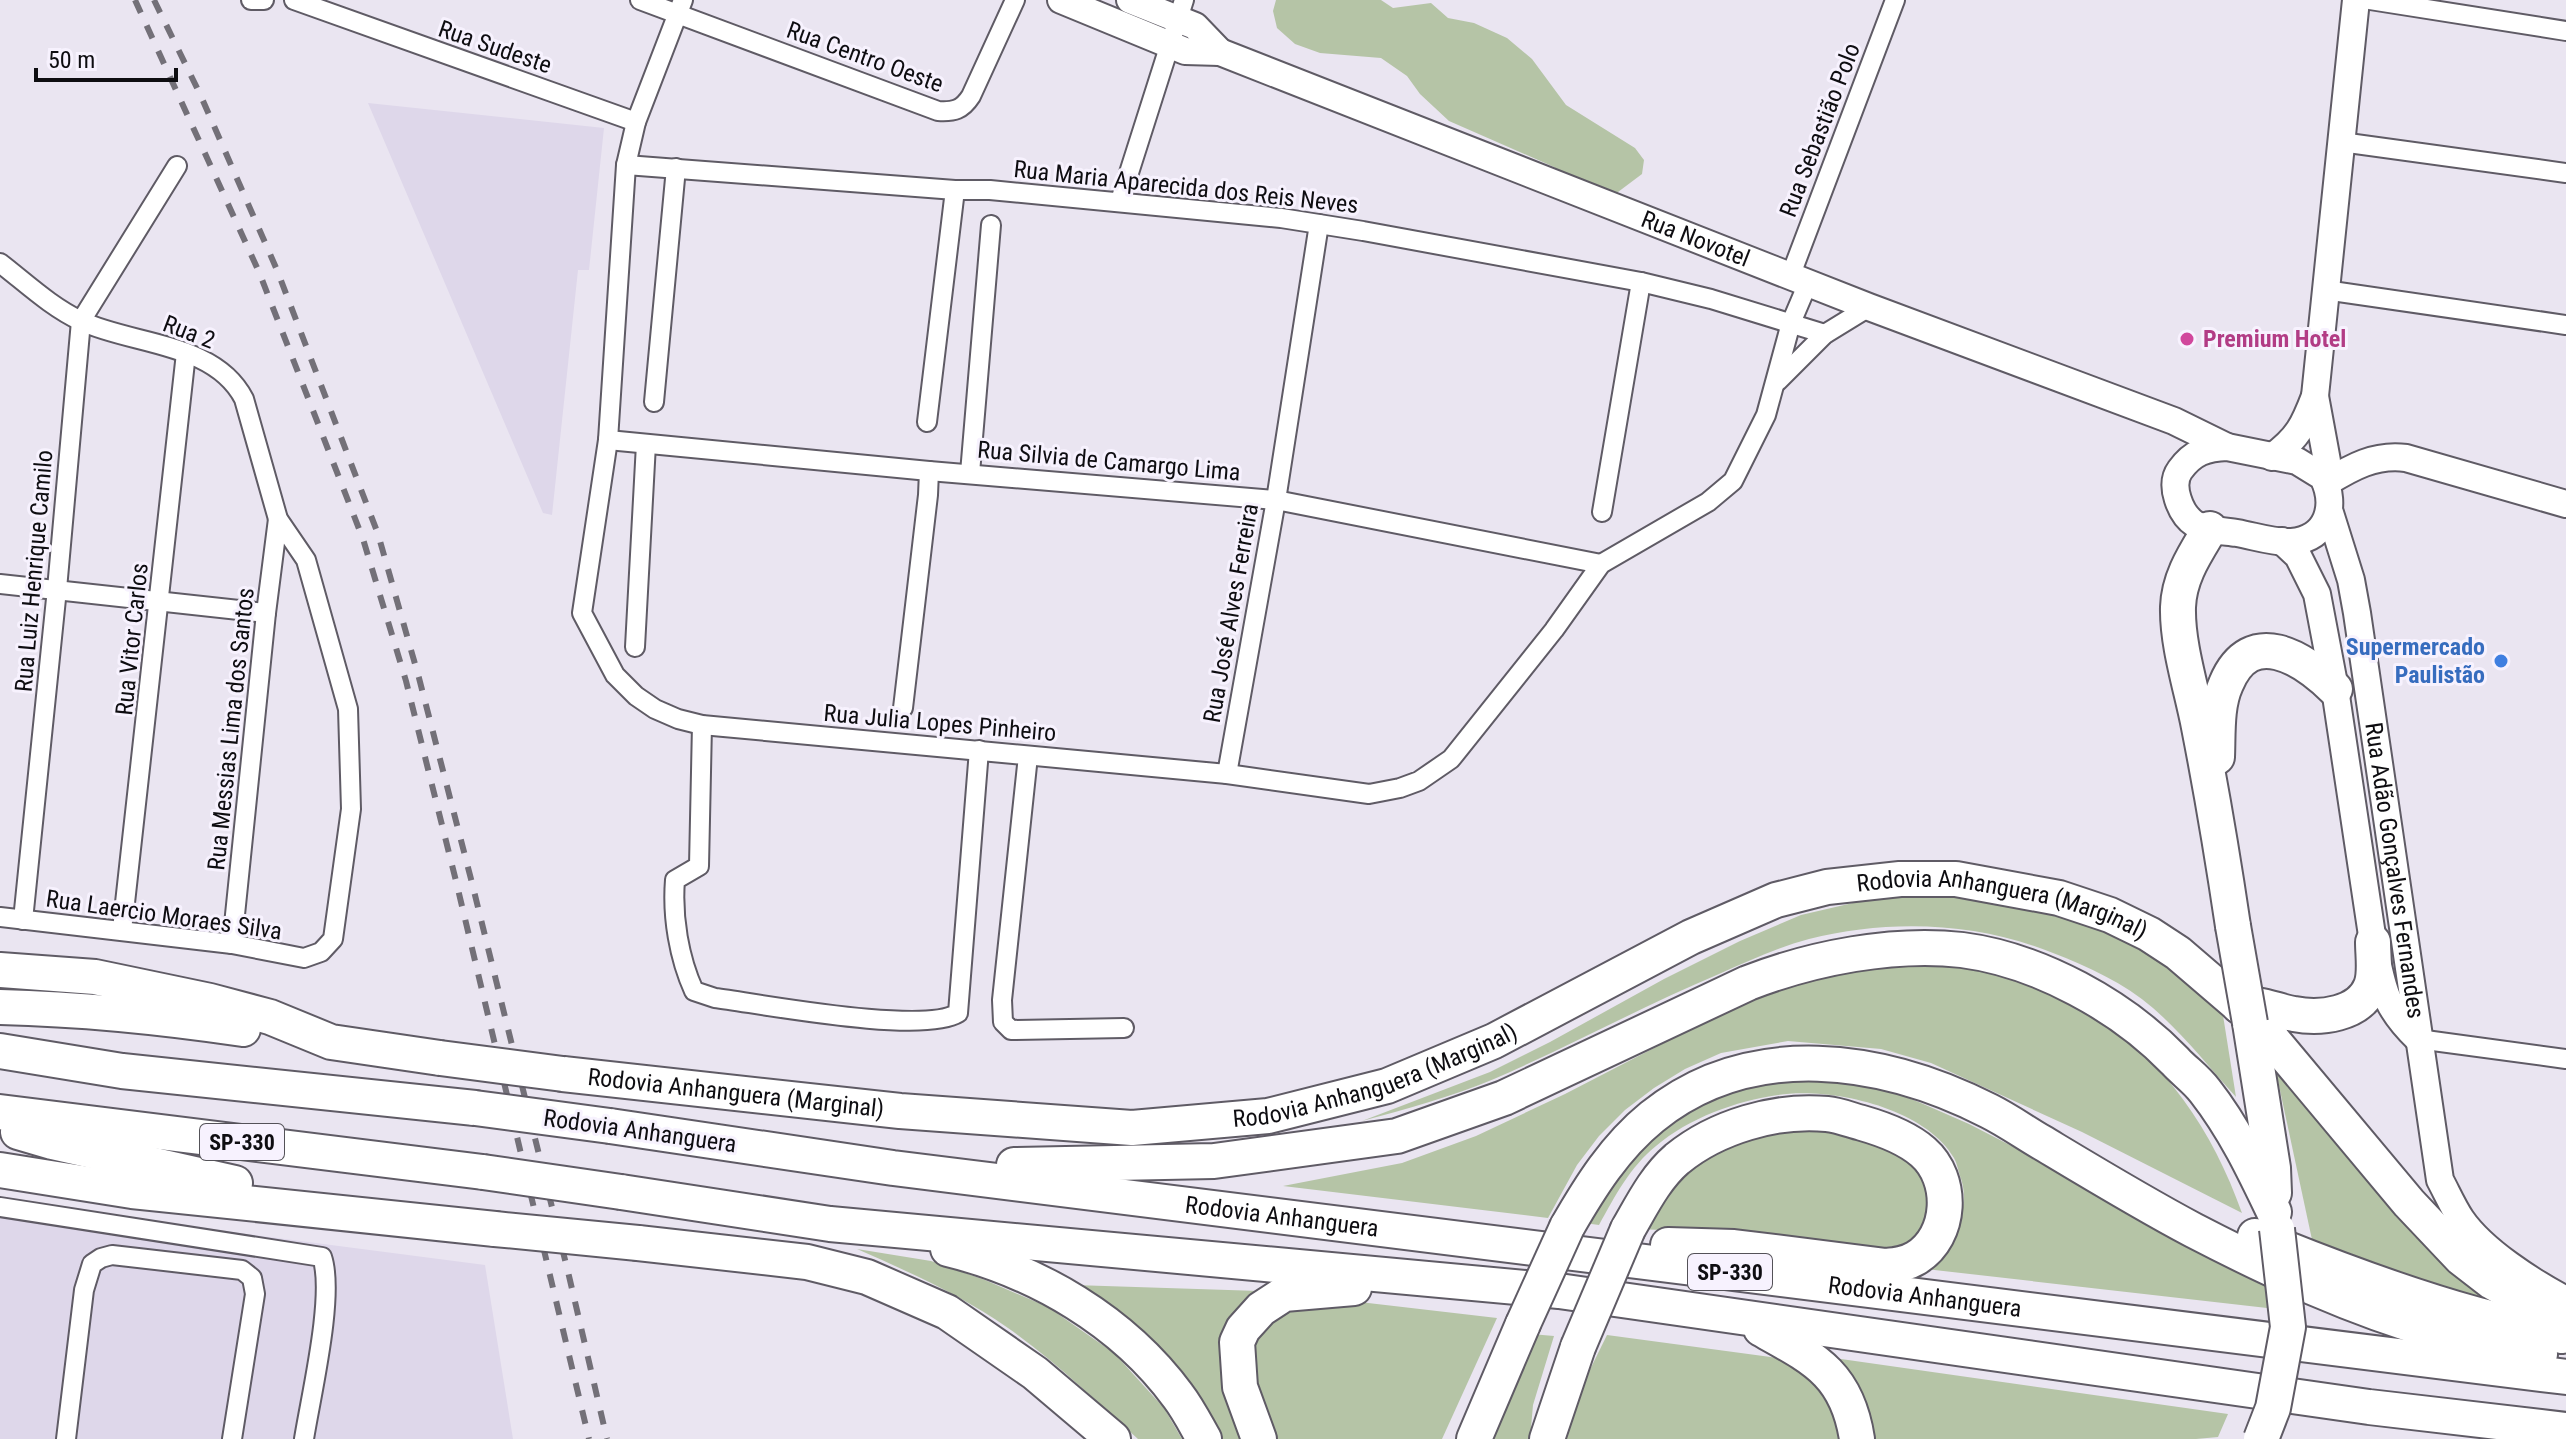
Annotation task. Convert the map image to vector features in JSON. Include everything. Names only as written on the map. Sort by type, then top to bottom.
[{"type":"highway","points":[[2210,529],[2190,560],[2182,581],[2178,608],[2215,810],[2273,1168],[2274,1212],[2285,1287],[2288,1327],[2273,1408],[2261,1439]]},
{"type":"highway","points":[[2215,810],[2218,719],[2225,684],[2246,656],[2261,651],[2286,654],[2304,662],[2335,689]]},
{"type":"highway","name":"Rodovia Anhanguera (Marginal)","points":[[0,970],[95,977],[270,1017],[331,1042],[440,1058],[900,1111],[1132,1128],[1268,1116],[1387,1086],[1494,1041],[1691,937],[1776,900],[1827,887],[1900,879],[1956,879],[2059,898],[2110,915],[2149,934],[2178,953],[2256,1020],[2409,1203],[2461,1258],[2504,1289],[2566,1319]]},
{"type":"highway","points":[[2239,1006],[2256,1004],[2294,1014],[2317,1016],[2335,1014],[2354,1006],[2370,989],[2373,981],[2373,942]]},
{"type":"highway","points":[[893,1168],[1214,1161],[1397,1136],[1504,1098],[1748,983],[1788,968],[1854,955],[1933,948],[1964,950],[2001,959],[2072,985],[2155,1040],[2203,1088],[2249,1160],[2274,1212]]},
{"type":"highway","points":[[0,1007],[77,1009],[152,1016],[331,1042]]},
{"type":"highway","name":"Rodovia Anhanguera","points":[[0,1051],[122,1071],[475,1108],[893,1168],[1573,1240],[2566,1377]]},
{"type":"highway","points":[[1474,1439],[1523,1324],[1573,1240],[1586,1195],[1612,1157],[1651,1118],[1703,1085],[1732,1074],[1808,1064],[1900,1075],[1989,1111],[2193,1230],[2312,1287],[2381,1315],[2442,1334],[2566,1359]]},
{"type":"highway","name":"Rodovia Anhanguera","points":[[0,1112],[483,1172],[830,1224],[1559,1291],[2369,1407],[2566,1430]]},
{"type":"highway","points":[[1547,1439],[1578,1347],[1628,1229],[1651,1188],[1677,1160],[1711,1139],[1736,1128],[1786,1114],[1828,1114],[1878,1127],[1925,1154],[1936,1169],[1946,1207],[1943,1223],[1934,1240],[1918,1257],[1886,1266],[1694,1244],[1652,1246],[1573,1240]]},
{"type":"highway","points":[[0,1126],[52,1142],[396,1218]]},
{"type":"highway","points":[[2043,1144],[2073,1149],[2100,1159],[2225,1223],[2322,1263],[2478,1315],[2566,1337]]},
{"type":"highway","points":[[0,1170],[132,1191],[807,1262],[867,1277],[947,1312],[1035,1373],[1113,1439]]},
{"type":"highway","points":[[830,1224],[952,1250],[994,1263],[1083,1306],[1146,1358],[1179,1397],[1204,1439]]},
{"type":"highway","points":[[1259,1439],[1240,1387],[1237,1342],[1243,1329],[1261,1309],[1284,1294],[1473,1281]]},
{"type":"highway","points":[[1743,1319],[1807,1354],[1824,1369],[1841,1388],[1851,1409],[1857,1439]]},
{"type":"street","points":[[251,0],[264,0]]},
{"type":"street","name":"Rua Sudeste","points":[[294,0],[636,122]]},
{"type":"street","name":"Rua Centro Oeste","points":[[640,0],[680,7],[938,111],[951,112],[964,107],[971,96],[1015,0]]},
{"type":"street","name":"Rua Novotel","points":[[1061,0],[1185,51],[1220,52],[1799,280],[2174,421],[2227,447]]},
{"type":"street","name":"Rua Novotel","points":[[1130,0],[1180,10],[1220,52]]},
{"type":"street","name":"Rua Sebastião Polo","points":[[1799,280],[1895,0]]},
{"type":"street","points":[[2325,480],[2327,461],[2315,396],[2356,0]]},
{"type":"street","points":[[2370,0],[2566,31]]},
{"type":"street","name":"Rua Julia Lopes Pinheiro","points":[[680,7],[636,122],[626,165],[608,440],[582,613],[615,675],[636,696],[655,709],[702,725],[1227,774],[1369,794],[1419,781],[1451,759],[1554,630],[1601,564],[1708,502],[1733,481],[1766,415],[1791,323],[1799,280]]},
{"type":"street","points":[[1120,201],[1180,10]]},
{"type":"street","points":[[2341,142],[2566,173]]},
{"type":"street","name":"Rua Maria Aparecida dos Reis Neves","points":[[626,165],[990,190],[1281,218],[1641,282],[1825,334]]},
{"type":"street","points":[[81,321],[177,166]]},
{"type":"street","points":[[654,402],[676,168]]},
{"type":"street","points":[[927,422],[955,190]]},
{"type":"street","name":"Rua José Alves Ferreira","points":[[1227,774],[1276,500],[1319,224]]},
{"type":"street","points":[[970,473],[991,225]]},
{"type":"street","name":"Rua 2","points":[[0,263],[81,321],[186,353],[225,373],[244,399],[278,519]]},
{"type":"street","points":[[1602,512],[1641,282]]},
{"type":"street","points":[[2325,290],[2566,325]]},
{"type":"street","name":"Rua Julia Lopes Pinheiro","points":[[1776,383],[1825,334],[1869,307]]},
{"type":"street","name":"Rua Luiz Henrique Camilo","points":[[23,920],[81,321]]},
{"type":"street","name":"Rua Vitor Carlos","points":[[122,930],[186,353]]},
{"type":"street","points":[[2272,457],[2287,447],[2301,431],[2315,396]]},
{"type":"street","points":[[2174,421],[2177,496],[2185,513],[2195,524],[2293,542],[2309,536],[2330,513]]},
{"type":"street","name":"Rua Silvia de Camargo Lima","points":[[608,440],[1276,500],[1601,564]]},
{"type":"street","points":[[635,647],[646,444]]},
{"type":"street","points":[[2176,475],[2192,455],[2206,448],[2227,447],[2297,461],[2325,480]]},
{"type":"street","points":[[2325,480],[2372,459],[2393,456],[2566,504]]},
{"type":"street","points":[[903,708],[929,471]]},
{"type":"street","name":"Rua Adão Gonçalves Fernandes","points":[[2325,480],[2330,513],[2351,580],[2357,613],[2440,1180],[2461,1219],[2482,1243],[2566,1300]]},
{"type":"street","name":"Rua Messias Lima dos Santos","points":[[232,944],[278,519]]},
{"type":"street","name":"Rua Laercio Moraes Silva","points":[[0,917],[232,944],[304,958],[321,952],[333,939],[351,809],[348,709],[306,560],[278,519]]},
{"type":"street","name":"Rua Adão Gonçalves Fernandes","points":[[2282,541],[2298,556],[2317,594],[2335,689],[2373,942],[2389,1005],[2418,1039]]},
{"type":"street","points":[[0,584],[266,613]]},
{"type":"street","points":[[702,725],[699,866],[675,880],[674,897],[684,968],[694,991],[715,998],[897,1022],[949,1019],[958,1013],[979,750]]},
{"type":"street","points":[[1028,756],[1002,1000],[1003,1022],[1011,1030],[1124,1028]]},
{"type":"street","points":[[2418,1039],[2566,1059]]},
{"type":"street","points":[[0,1207],[322,1257],[326,1269],[325,1306],[304,1439]]},
{"type":"street","points":[[66,1439],[84,1290],[92,1264],[112,1255],[242,1270],[252,1278],[255,1294],[232,1439]]},
{"type":"shaded area","points":[[368,103],[604,128],[589,270],[578,270],[552,515],[543,513]]},
{"type":"shaded area","points":[[0,1202],[485,1265],[513,1439],[0,1439]]},
{"type":"green space","points":[[1276,0],[1381,0],[1393,8],[1431,3],[1448,18],[1474,23],[1507,38],[1532,59],[1566,105],[1635,148],[1644,160],[1642,174],[1614,195],[1608,205],[1554,167],[1449,121],[1420,94],[1407,76],[1381,58],[1320,53],[1295,44],[1277,28],[1273,11]]},
{"type":"green space","points":[[1920,896],[1965,898],[2053,913],[2125,940],[2181,971],[2222,1009],[2236,1097],[2164,1018],[2142,999],[2106,976],[2053,953],[1994,935],[1901,926],[1840,933],[1786,946],[1691,986],[1494,1079],[1362,1121],[1490,1072],[1664,979],[1801,915],[1870,899]]},
{"type":"green space","points":[[1904,963],[1959,966],[2010,976],[2057,994],[2099,1018],[2136,1047],[2170,1082],[2198,1122],[2222,1166],[2242,1213],[2082,1132],[1931,1063],[1881,1049],[1788,1041],[1721,1053],[1685,1069],[1654,1088],[1625,1110],[1599,1136],[1577,1165],[1548,1218],[1283,1186],[1402,1163],[1476,1136],[1565,1094],[1722,1009],[1790,981]]},
{"type":"green space","points":[[2275,1067],[2483,1298],[2314,1249]]},
{"type":"green space","points":[[1766,1077],[1870,1083],[1969,1124],[2265,1276],[2267,1308],[1917,1268],[1951,1234],[1960,1217],[1964,1194],[1954,1158],[1922,1126],[1900,1114],[1850,1098],[1824,1094],[1800,1093],[1762,1098],[1698,1119],[1669,1136],[1638,1163],[1599,1225],[1577,1222],[1609,1173],[1691,1103]]},
{"type":"green space","points":[[1787,1127],[1856,1131],[1917,1165],[1930,1192],[1927,1224],[1909,1243],[1881,1249],[1766,1236],[1642,1229],[1687,1169],[1717,1150]]},
{"type":"green space","points":[[857,1249],[931,1261],[1048,1307],[1114,1353],[1164,1408],[1182,1439],[1138,1439],[1059,1368],[1008,1328],[915,1275]]},
{"type":"green space","points":[[1074,1285],[1259,1291],[1223,1345],[1222,1374],[1244,1439],[1221,1439],[1199,1402]]},
{"type":"green space","points":[[1351,1301],[1497,1318],[1442,1439],[1272,1439],[1251,1386],[1251,1333],[1290,1302]]},
{"type":"green space","points":[[1531,1334],[1554,1336],[1533,1405],[1530,1439],[1487,1439]]},
{"type":"green space","points":[[1607,1335],[1778,1358],[1813,1378],[1834,1401],[1845,1439],[1563,1439],[1575,1400]]},
{"type":"green space","points":[[1834,1358],[2228,1414],[2218,1437],[2196,1439],[1872,1439],[1868,1413],[1856,1383]]},
{"type":"railway","points":[[135,0],[259,272],[363,539],[406,681],[589,1439]]},
{"type":"railway","points":[[154,0],[200,94],[277,270],[378,534],[471,879],[607,1439]]},
{"type":"place","name":"Premium Hotel","points":[[2187,339]]},
{"type":"place","name":"Supermercado Paulistão","points":[[2501,661]]}]
